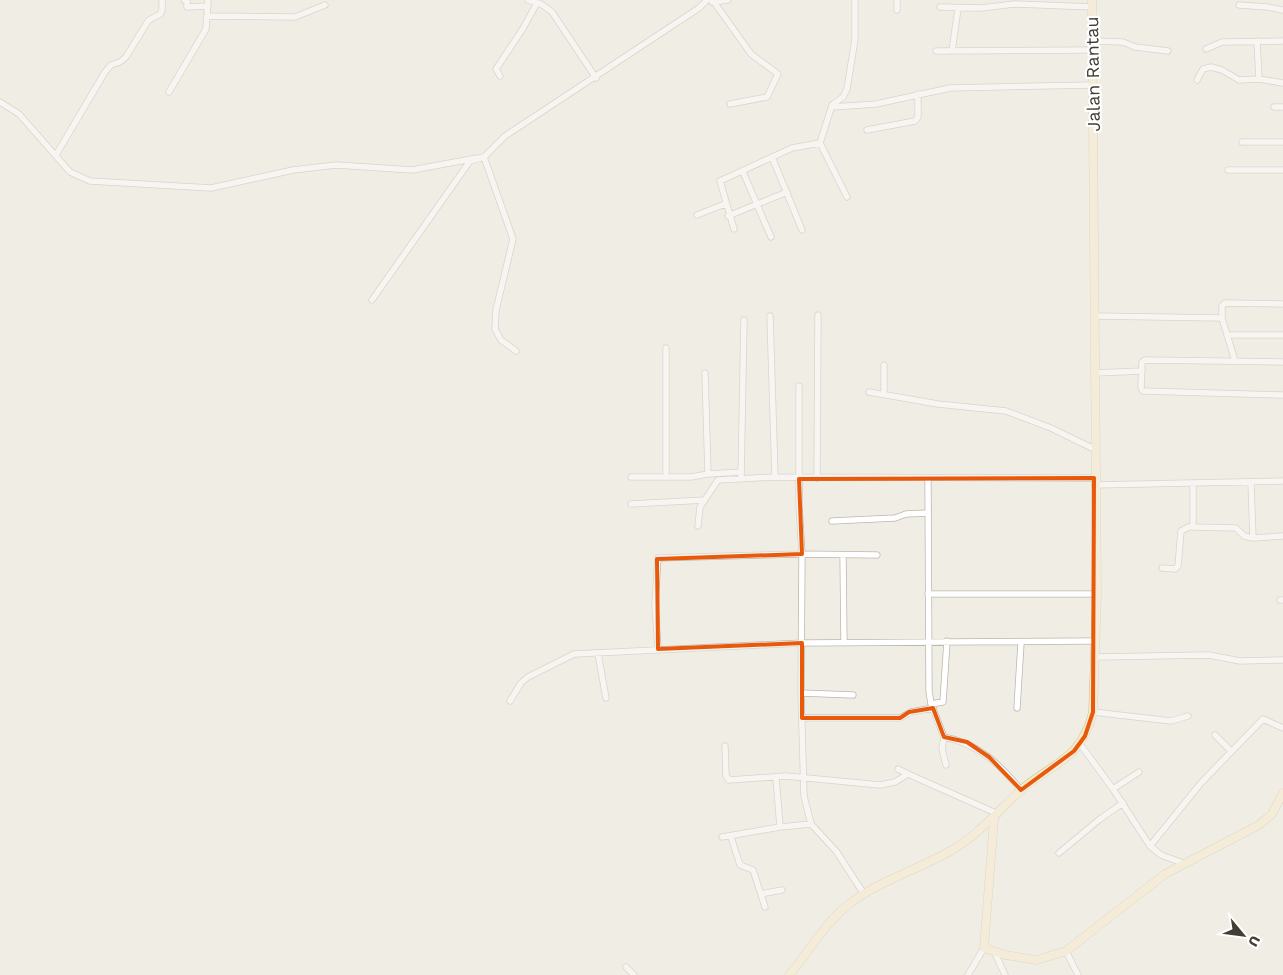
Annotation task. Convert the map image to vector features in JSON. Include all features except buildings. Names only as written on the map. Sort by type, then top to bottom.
[{"type":"main road","name":"Jalan Rantau","points":[[793,974],[838,913],[864,894],[952,850],[996,816],[1021,790],[1067,758],[1080,744],[1090,726],[1093,712],[1097,594],[1094,449],[1092,3]]},
{"type":"main road","points":[[996,816],[984,948],[994,952],[1037,960],[1066,951],[1165,874],[1259,825],[1280,807],[1283,793]]},
{"type":"street","points":[[56,155],[105,72],[111,65],[124,59],[148,21],[162,14],[162,0]]},
{"type":"street","points":[[169,92],[205,33],[208,16],[208,3],[187,6],[187,0],[184,0]]},
{"type":"street","points":[[528,0],[540,2],[552,12],[596,78]]},
{"type":"street","points":[[0,102],[19,114],[70,172],[90,181],[198,188],[223,186],[273,174],[336,165],[412,170],[484,157],[506,136],[699,8],[711,1],[728,0]]},
{"type":"street","points":[[847,197],[820,143],[832,107],[845,94],[847,89],[855,40],[854,0]]},
{"type":"street","points":[[897,0],[897,10]]},
{"type":"street","points":[[711,1],[751,54],[778,74],[767,97],[730,104]]},
{"type":"street","points":[[500,76],[496,69],[540,2]]},
{"type":"street","points":[[940,7],[958,9],[1014,4],[1092,3]]},
{"type":"street","points":[[208,16],[295,17],[325,5]]},
{"type":"street","points":[[1238,5],[1267,6],[1283,10]]},
{"type":"street","points":[[952,52],[958,9]]},
{"type":"street","points":[[1093,41],[1123,42],[1135,47],[1168,51]]},
{"type":"street","points":[[1257,41],[1259,79]]},
{"type":"street","points":[[1206,49],[1222,42],[1283,41]]},
{"type":"street","points":[[936,51],[1092,50]]},
{"type":"street","points":[[1197,80],[1203,69],[1207,67],[1222,70],[1239,80],[1259,79],[1283,83]]},
{"type":"street","points":[[832,107],[876,104],[950,88],[1093,85]]},
{"type":"street","points":[[866,130],[915,121],[918,117],[918,94]]},
{"type":"street","points":[[1274,107],[1283,107]]},
{"type":"street","points":[[1242,142],[1283,142]]},
{"type":"street","points":[[734,229],[728,216],[720,182],[792,148],[820,143]]},
{"type":"street","points":[[484,157],[513,239],[496,310],[495,329],[501,340],[516,351]]},
{"type":"street","points":[[772,157],[802,230]]},
{"type":"street","points":[[372,300],[470,162],[477,158]]},
{"type":"street","points":[[1228,170],[1283,170]]},
{"type":"street","points":[[743,172],[771,237]]},
{"type":"street","points":[[728,216],[787,192]]},
{"type":"street","points":[[697,215],[725,204]]},
{"type":"street","points":[[1235,361],[1222,318],[1221,308],[1225,304],[1283,304]]},
{"type":"street","points":[[817,478],[818,315]]},
{"type":"street","points":[[770,316],[775,477]]},
{"type":"street","points":[[1094,316],[1222,318]]},
{"type":"street","points":[[741,475],[744,320]]},
{"type":"street","points":[[1227,335],[1283,335]]},
{"type":"street","points":[[666,348],[666,476]]},
{"type":"street","points":[[1283,362],[1145,360],[1142,362],[1141,388],[1143,391],[1283,395]]},
{"type":"street","points":[[884,365],[884,394]]},
{"type":"street","points":[[1094,373],[1142,371]]},
{"type":"street","points":[[705,372],[708,474]]},
{"type":"street","points":[[799,386],[799,526],[802,554],[801,693],[804,796],[811,824],[836,852],[864,894]]},
{"type":"street","points":[[869,392],[938,404],[1006,411],[1051,428],[1094,449]]},
{"type":"street","points":[[631,476],[691,477],[708,474],[799,479],[928,478],[1193,484],[1283,481]]},
{"type":"street","points":[[698,526],[700,507],[716,481],[741,475]]},
{"type":"street","points":[[928,478],[929,691],[932,706],[944,737],[942,748],[946,765]]},
{"type":"street","points":[[1251,482],[1254,538]]},
{"type":"street","points":[[1192,526],[1193,484]]},
{"type":"street","points":[[631,504],[705,500]]},
{"type":"street","points":[[832,521],[895,518],[906,514],[928,513]]},
{"type":"street","points":[[1162,568],[1174,569],[1178,566],[1181,530],[1192,526],[1212,529],[1236,528],[1244,536],[1254,538],[1283,536]]},
{"type":"street","points":[[658,649],[655,604],[658,558],[802,554],[877,555]]},
{"type":"street","points":[[843,555],[844,642]]},
{"type":"street","points":[[928,594],[1097,594]]},
{"type":"street","points":[[510,701],[521,683],[528,677],[569,656],[658,649],[802,643],[1095,641]]},
{"type":"street","points":[[802,718],[900,718],[911,712],[943,702],[947,642]]},
{"type":"street","points":[[1016,708],[1020,643]]},
{"type":"street","points":[[598,654],[606,698]]},
{"type":"street","points":[[1095,657],[1209,655],[1240,661],[1283,660]]},
{"type":"street","points":[[801,693],[853,694]]},
{"type":"street","points":[[1093,712],[1171,721],[1188,716]]},
{"type":"street","points":[[1150,846],[1230,750],[1264,718],[1283,728]]},
{"type":"street","points":[[1215,735],[1230,750]]},
{"type":"street","points":[[944,737],[967,742],[989,757],[1021,790]]},
{"type":"street","points":[[1080,744],[1123,803],[1150,846],[1161,855],[1183,863]]},
{"type":"street","points":[[725,746],[727,779],[803,777],[880,785],[895,782],[908,774]]},
{"type":"street","points":[[898,770],[996,816]]},
{"type":"street","points":[[1113,789],[1139,772]]},
{"type":"street","points":[[776,777],[780,827]]},
{"type":"street","points":[[1059,853],[1100,819],[1123,803]]},
{"type":"street","points":[[722,837],[731,837],[780,827],[811,824]]},
{"type":"street","points":[[731,837],[740,865],[754,870],[765,907]]},
{"type":"street","points":[[761,894],[782,890]]},
{"type":"street","points":[[968,975],[984,948]]},
{"type":"street","points":[[1066,951],[1078,975]]},
{"type":"street","points":[[994,952],[1005,975]]},
{"type":"street","points":[[626,968],[634,975]]},
{"type":"highlighted area","points":[[1094,478],[1093,712],[1085,736],[1074,751],[1021,790],[989,757],[967,742],[944,737],[933,708],[909,712],[900,718],[802,718],[802,643],[658,649],[657,559],[802,554],[799,479]]}]
